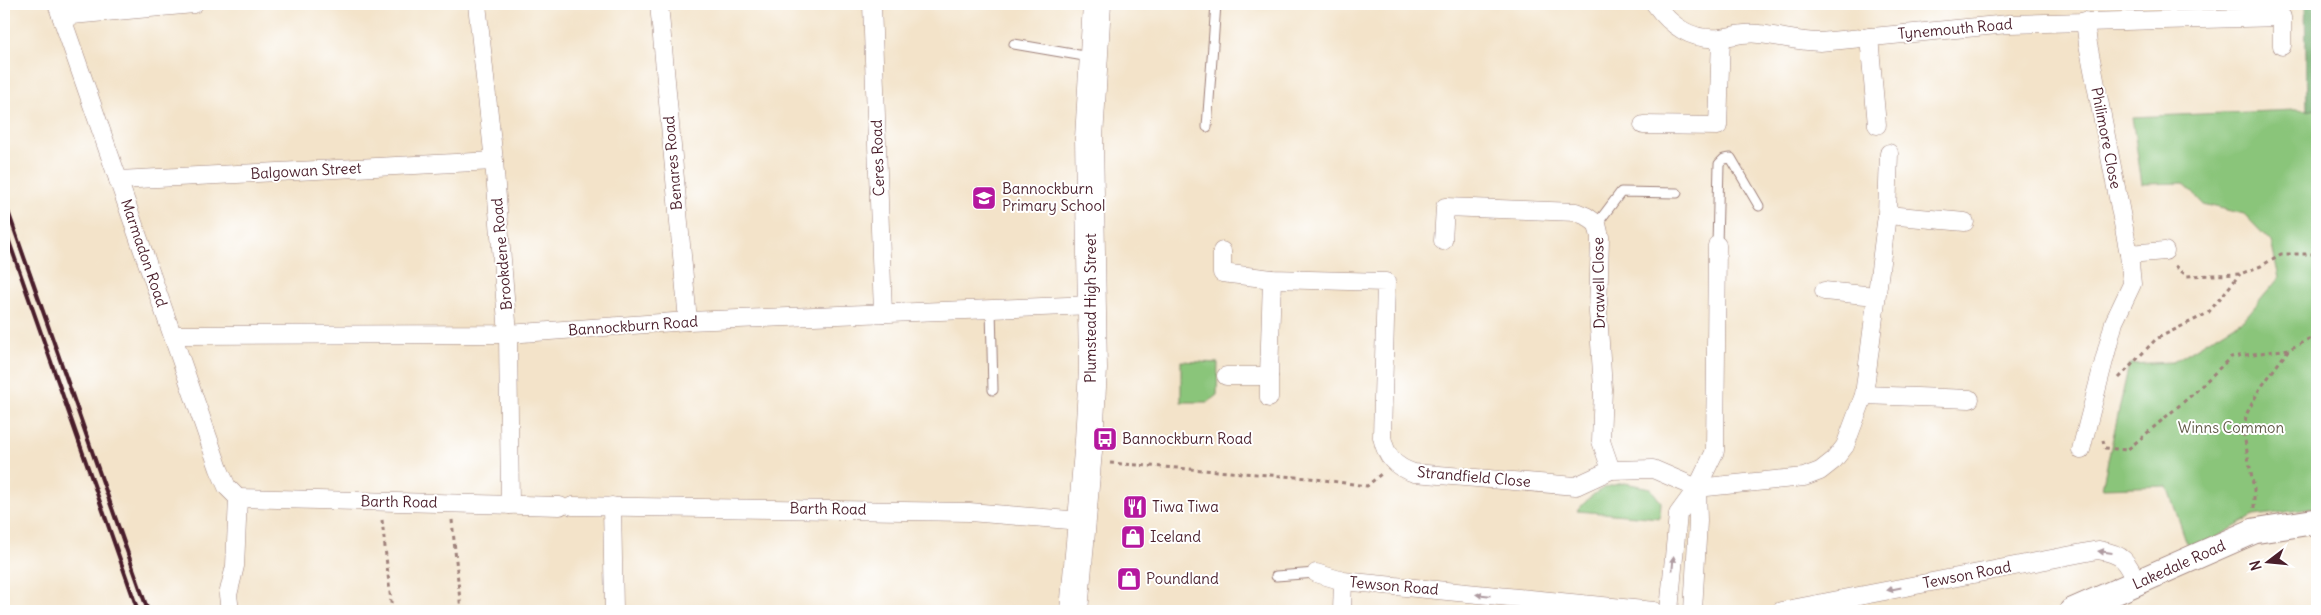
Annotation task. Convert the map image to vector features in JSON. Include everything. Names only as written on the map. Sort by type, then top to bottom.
[{"type":"main road","name":"Plumstead High Street","points":[[1074,611],[1093,369],[1089,138],[1097,4]]},
{"type":"street","points":[[59,10],[194,4]]},
{"type":"street","name":"Brookdene Road","points":[[477,4],[494,161],[508,334],[510,505]]},
{"type":"street","name":"Benares Road","points":[[659,4],[688,321]]},
{"type":"street","name":"Ceres Road","points":[[872,4],[882,313]]},
{"type":"street","name":"Tynemouth Road","points":[[1655,4],[1673,23],[1687,34],[1704,39],[1757,34],[1802,42],[1820,42],[2008,24],[2086,21],[2172,11],[2282,17],[2282,46]]},
{"type":"street","name":"Marmadon Road","points":[[59,10],[219,469],[227,488],[238,498]]},
{"type":"street","name":"Philimore Close","points":[[2081,450],[2114,322],[2132,284],[2129,254],[2088,44],[2086,21]]},
{"type":"street","points":[[1869,37],[1877,125]]},
{"type":"street","points":[[1643,125],[1718,126],[1721,38]]},
{"type":"street","points":[[1697,488],[1804,477],[1820,471],[1834,460],[1845,446],[1864,394],[1887,215],[1889,153]]},
{"type":"street","name":"Balgowan Street","points":[[118,180],[494,161]]},
{"type":"street","name":"Drawell Close","points":[[1443,241],[1445,207],[1576,212],[1597,224],[1600,237],[1598,312],[1603,389],[1601,440],[1611,470]]},
{"type":"street","points":[[1887,215],[1965,222]]},
{"type":"street","points":[[1669,611],[1678,514],[1697,488],[1715,451],[1717,245]]},
{"type":"street","points":[[1222,251],[1222,273],[1272,279],[1386,282],[1382,437],[1385,451],[1394,462]]},
{"type":"street","points":[[2129,254],[2166,251]]},
{"type":"street","points":[[1269,398],[1272,279]]},
{"type":"street","points":[[1824,291],[1876,296]]},
{"type":"street","name":"Bannockburn Road","points":[[173,335],[508,334],[688,321],[1092,305]]},
{"type":"street","points":[[1226,376],[1269,376]]},
{"type":"street","points":[[1864,394],[1970,399]]},
{"type":"street","name":"Strandfield Close","points":[[1394,462],[1414,473],[1576,486],[1611,470],[1653,469],[1697,488]]},
{"type":"street","points":[[1693,611],[1698,521],[1697,488]]},
{"type":"street","points":[[230,611],[228,594],[235,566],[238,498]]},
{"type":"street","name":"Barth Road","points":[[238,498],[450,504],[969,512],[1082,521]]},
{"type":"street","points":[[612,506],[614,611]]},
{"type":"street","name":"Lakedale Road","points":[[2072,611],[2254,531],[2317,521]]},
{"type":"street","name":"Tewson Road","points":[[1781,611],[2098,550],[2115,553],[2128,563],[2137,583]]},
{"type":"street","points":[[1316,573],[1343,581]]},
{"type":"street","name":"Tewson Road","points":[[1342,611],[1343,581],[1654,611]]},
{"type":"lane","points":[[1206,127],[1216,4]]},
{"type":"lane","points":[[1014,44],[1093,58]]},
{"type":"lane","points":[[1717,245],[1719,164],[1724,159],[1731,158],[1759,206]]},
{"type":"lane","points":[[1597,224],[1621,192],[1677,193]]},
{"type":"lane","points":[[992,309],[993,390]]},
{"type":"lane","points":[[1276,576],[1316,573]]},
{"type":"path","points":[[2166,251],[2170,260],[2187,276],[2240,274],[2261,266],[2281,254],[2317,254]]},
{"type":"path","points":[[2115,387],[2118,379],[2156,339],[2208,313],[2240,274]]},
{"type":"path","points":[[2102,433],[2104,448],[2127,450],[2231,357],[2289,349],[2317,336]]},
{"type":"path","points":[[2254,531],[2254,489],[2244,435],[2246,416],[2259,390],[2289,349]]},
{"type":"path","points":[[1087,461],[1309,478],[1367,486],[1394,462]]},
{"type":"path","points":[[380,502],[392,611]]},
{"type":"path","points":[[450,504],[461,611]]},
{"type":"green space","points":[[2305,4],[2317,4],[2317,109],[2307,111]]},
{"type":"green space","name":"Winns Common","points":[[2317,109],[2317,508],[2254,516],[2190,552],[2167,486],[2102,488],[2129,364],[2173,362],[2245,318],[2279,278],[2271,242],[2244,214],[2203,204],[2184,183],[2142,184],[2132,117]]},
{"type":"green space","points":[[1181,361],[1218,363],[1217,395],[1208,402],[1181,402]]},
{"type":"green space","points":[[1625,483],[1650,488],[1661,502],[1660,518],[1577,511],[1588,499],[1603,488]]},
{"type":"railway","points":[[4,200],[148,611]]},
{"type":"railway","points":[[4,227],[138,611]]},
{"type":"place","name":"Bannockburn Primary School","points":[[984,198]]},
{"type":"place","name":"Bannockburn Road","points":[[1105,439]]},
{"type":"place","name":"Tiwa Tiwa","points":[[1135,507]]},
{"type":"place","name":"Iceland","points":[[1133,537]]},
{"type":"place","name":"Poundland","points":[[1129,579]]}]
